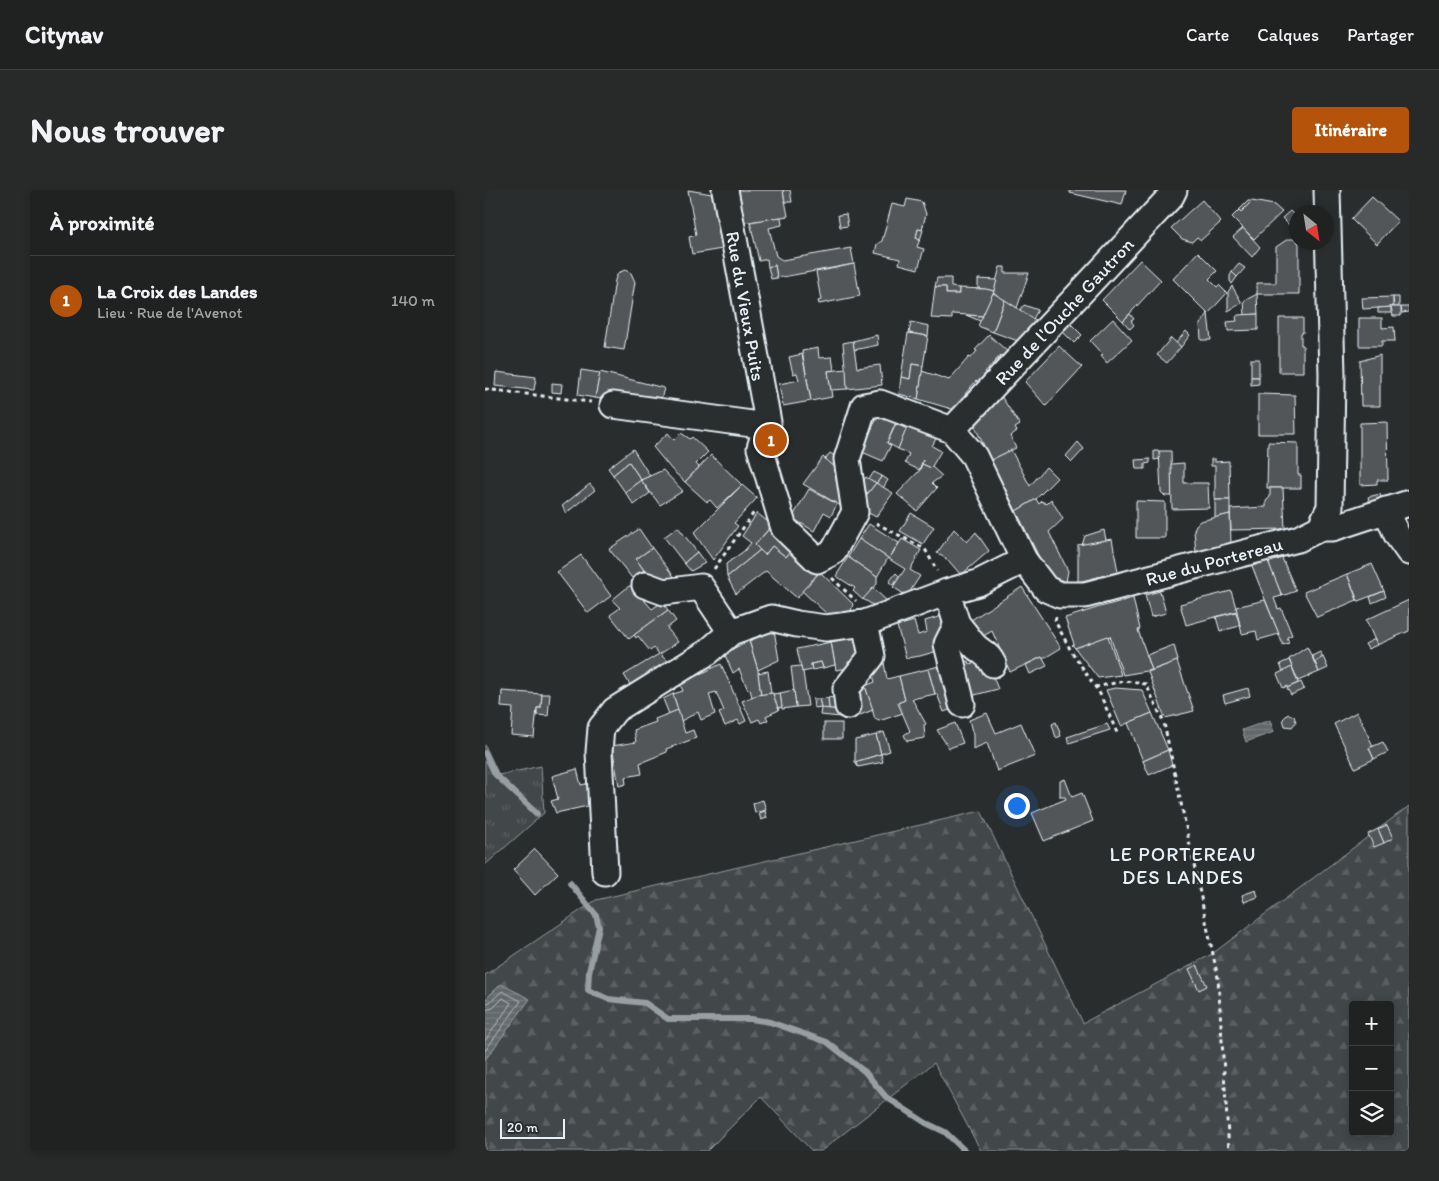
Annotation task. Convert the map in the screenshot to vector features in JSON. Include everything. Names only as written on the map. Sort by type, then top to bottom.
[{"type":"street","name":"Rue du Vieux Puits","points":[[725,190],[760,423]]},
{"type":"street","name":"Rue de l'Ouche Gautron","points":[[952,430],[1165,202],[1174,190]]},
{"type":"street","points":[[1319,528],[1330,507],[1332,374],[1327,190]]},
{"type":"street","points":[[613,405],[760,423],[759,448],[779,515],[785,528],[817,560],[833,552],[855,512],[847,459],[864,406],[881,403],[952,430],[973,456],[1025,560],[1046,589],[1060,595]]},
{"type":"street","points":[[1397,507],[1397,535],[1409,552]]},
{"type":"street","name":"Rue du Portereau","points":[[1060,595],[1085,595],[1299,539],[1319,528],[1333,528],[1397,507]]},
{"type":"street","points":[[605,872],[599,752],[601,728],[615,710],[708,652],[731,632],[771,618],[827,628],[865,623],[947,592],[978,583],[1025,560]]},
{"type":"street","points":[[645,585],[664,592],[701,588],[731,632]]},
{"type":"street","points":[[947,592],[957,624],[973,645],[989,656],[993,664]]},
{"type":"street","points":[[848,706],[846,689],[872,656],[865,623]]},
{"type":"street","points":[[957,624],[947,644],[962,704]]},
{"type":"path","points":[[485,389],[613,405]]},
{"type":"path","points":[[701,588],[759,506]]},
{"type":"path","points":[[855,512],[925,549],[947,592]]},
{"type":"path","points":[[817,560],[829,575],[856,600],[865,623]]},
{"type":"path","points":[[1060,595],[1055,621],[1070,649],[1095,687],[1118,735]]},
{"type":"path","points":[[1095,687],[1125,681],[1147,684],[1164,723],[1218,978],[1229,1151]]},
{"type":"green space","points":[[485,745],[499,775],[541,766],[544,813],[485,865]]},
{"type":"green space","points":[[1409,806],[1409,1151],[981,1151],[934,1063],[821,1151],[812,1151],[761,1097],[707,1151],[485,1151],[485,975],[596,900],[981,811],[1083,1023],[1212,954]]},
{"type":"water","points":[[1270,720],[1274,732],[1246,742],[1242,730]]},
{"type":"water","points":[[501,984],[530,999],[485,1060],[485,1000]]},
{"type":"building","points":[[688,190],[712,194],[722,249],[692,254],[689,237],[696,235]]},
{"type":"building","points":[[738,190],[783,190],[788,216],[743,223]]},
{"type":"building","points":[[783,190],[790,190],[792,202],[785,202]]},
{"type":"building","points":[[1070,190],[1126,190],[1122,205],[1070,193]]},
{"type":"building","points":[[1372,197],[1398,221],[1377,244],[1351,219]]},
{"type":"building","points":[[907,199],[922,202],[926,214],[922,230],[918,229],[916,238],[920,239],[917,247],[924,249],[918,269],[899,264],[900,259],[875,253],[877,244],[882,241],[892,204],[905,207]]},
{"type":"building","points":[[1202,200],[1221,222],[1201,240],[1197,237],[1192,242],[1182,239],[1171,228]]},
{"type":"building","points":[[1248,201],[1252,201],[1241,212],[1239,210]]},
{"type":"building","points":[[1252,201],[1274,205],[1282,212],[1254,239],[1232,217],[1239,210],[1241,212]]},
{"type":"building","points":[[1289,212],[1289,225],[1282,218]]},
{"type":"building","points":[[846,214],[848,226],[840,227],[838,215]]},
{"type":"building","points":[[781,217],[782,225],[769,228],[776,256],[782,260],[851,248],[854,264],[777,278],[775,265],[768,267],[767,259],[759,261],[750,222]]},
{"type":"building","points":[[1243,228],[1260,247],[1252,257],[1233,237]]},
{"type":"building","points":[[918,229],[923,230],[920,240],[916,238]]},
{"type":"building","points":[[1289,239],[1289,250],[1299,250],[1299,294],[1257,294],[1257,283],[1276,283],[1276,247]]},
{"type":"building","points":[[1198,252],[1217,271],[1209,279],[1227,293],[1208,314],[1173,279]]},
{"type":"building","points":[[1140,260],[1161,280],[1123,321],[1102,300]]},
{"type":"building","points":[[854,264],[860,296],[819,304],[818,301],[821,300],[816,272]]},
{"type":"building","points":[[1239,264],[1245,268],[1237,277],[1232,272]]},
{"type":"building","points":[[775,265],[777,278],[771,279],[768,267]]},
{"type":"building","points":[[1000,267],[1005,267],[1005,273],[1029,273],[1017,308],[993,293]]},
{"type":"building","points":[[625,270],[631,273],[635,282],[624,350],[605,347],[615,280],[618,273]]},
{"type":"building","points":[[1232,272],[1237,277],[1232,284],[1230,276]]},
{"type":"building","points":[[937,278],[951,278],[951,287],[959,288],[959,294],[946,294],[946,287],[935,287]]},
{"type":"building","points":[[978,279],[997,280],[994,291],[978,288]]},
{"type":"building","points":[[1232,286],[1242,303],[1228,311],[1228,292]]},
{"type":"building","points":[[935,287],[946,287],[946,294],[959,294],[959,288],[994,291],[983,316],[952,314],[952,319],[931,318]]},
{"type":"building","points":[[993,293],[1005,300],[993,332],[978,326]]},
{"type":"building","points":[[1257,294],[1258,314],[1245,315],[1244,301]]},
{"type":"building","points":[[1393,297],[1393,307],[1363,309],[1362,298]]},
{"type":"building","points":[[1393,297],[1399,297],[1399,307],[1394,307]]},
{"type":"building","points":[[1005,300],[1037,321],[1018,341],[993,332]]},
{"type":"building","points":[[1024,305],[1038,310],[1033,319],[1020,310]]},
{"type":"building","points":[[1391,307],[1391,313],[1378,313],[1378,308]]},
{"type":"building","points":[[1391,307],[1401,307],[1401,316],[1393,316]]},
{"type":"building","points":[[1401,307],[1409,307],[1409,312],[1402,313]]},
{"type":"building","points":[[1130,314],[1134,319],[1131,321],[1134,325],[1130,329],[1123,321]]},
{"type":"building","points":[[1208,314],[1211,340],[1201,340],[1200,324]]},
{"type":"building","points":[[1258,314],[1258,330],[1228,331],[1227,322],[1237,321],[1236,317],[1238,315]]},
{"type":"building","points":[[966,315],[983,316],[980,321]]},
{"type":"building","points":[[1279,318],[1303,318],[1301,345],[1303,345],[1303,372],[1279,372]]},
{"type":"building","points":[[1359,318],[1382,318],[1382,328],[1394,327],[1395,341],[1382,341],[1382,346],[1359,346]]},
{"type":"building","points":[[1113,319],[1132,340],[1107,363],[1101,356],[1103,355],[1090,341]]},
{"type":"building","points":[[911,322],[929,326],[928,336],[909,333]]},
{"type":"building","points":[[1070,323],[1082,335],[1074,343],[1062,331]]},
{"type":"building","points":[[1186,331],[1190,335],[1181,347],[1176,343]]},
{"type":"building","points":[[908,333],[928,336],[923,366],[912,364],[910,379],[901,377]]},
{"type":"building","points":[[877,335],[878,345],[854,350],[853,341]]},
{"type":"building","points":[[989,335],[1008,352],[1003,357],[1001,355],[985,372],[989,375],[980,384],[976,381],[965,394],[968,397],[955,410],[918,399],[922,371],[949,380],[969,357],[971,358],[977,351],[975,350]]},
{"type":"building","points":[[1171,338],[1181,347],[1167,363],[1157,355]]},
{"type":"building","points":[[853,341],[857,368],[880,365],[882,385],[847,389],[843,343]]},
{"type":"building","points":[[1059,346],[1082,367],[1046,406],[1025,382]]},
{"type":"building","points":[[818,348],[819,358],[832,357],[834,370],[828,371],[832,397],[811,401],[802,351]]},
{"type":"building","points":[[802,354],[811,401],[783,406],[779,384],[799,380],[797,373],[793,374],[789,357]]},
{"type":"building","points":[[1001,355],[1003,357],[994,367],[992,365]]},
{"type":"building","points":[[1380,355],[1380,406],[1361,406],[1360,361]]},
{"type":"building","points":[[1251,359],[1259,359],[1259,377],[1251,377]]},
{"type":"building","points":[[912,364],[923,366],[918,399],[899,394],[901,377],[910,379]]},
{"type":"building","points":[[846,369],[847,389],[831,390],[828,371]]},
{"type":"building","points":[[581,370],[600,373],[595,398],[578,395]]},
{"type":"building","points":[[496,372],[536,377],[534,390],[495,386]]},
{"type":"building","points":[[600,372],[664,388],[659,407],[595,398]]},
{"type":"building","points":[[1251,377],[1259,377],[1259,384],[1251,385]]},
{"type":"building","points":[[552,383],[562,384],[561,393],[552,392]]},
{"type":"building","points":[[1258,394],[1295,395],[1296,434],[1258,434]]},
{"type":"building","points":[[1001,396],[1020,425],[1015,428],[1017,431],[1010,436],[1016,448],[991,460],[974,425]]},
{"type":"building","points":[[879,412],[897,420],[887,443],[891,445],[883,461],[862,452]]},
{"type":"building","points":[[1387,422],[1388,480],[1377,480],[1377,484],[1360,485],[1360,423]]},
{"type":"building","points":[[896,424],[907,429],[898,449],[887,443]]},
{"type":"building","points":[[908,425],[937,437],[932,446],[941,451],[931,468],[922,464],[923,460],[919,470],[905,463],[909,454],[898,449]]},
{"type":"building","points":[[668,433],[674,440],[681,433],[690,439],[692,437],[708,452],[696,464],[699,467],[685,482],[653,447]]},
{"type":"building","points":[[1078,442],[1084,449],[1072,462],[1066,456]]},
{"type":"building","points":[[1268,442],[1298,443],[1298,475],[1301,475],[1301,488],[1267,488]]},
{"type":"building","points":[[633,449],[650,476],[641,480],[629,462],[613,475],[608,468]]},
{"type":"building","points":[[1011,450],[1030,486],[1046,467],[1057,478],[1036,499],[1016,511],[991,460]]},
{"type":"building","points":[[1154,451],[1159,451],[1160,459],[1154,460]]},
{"type":"building","points":[[1159,451],[1171,451],[1172,496],[1165,496],[1161,492]]},
{"type":"building","points":[[830,453],[838,458],[836,468],[825,459]]},
{"type":"building","points":[[711,455],[742,485],[717,508],[710,500],[707,502],[685,482]]},
{"type":"building","points":[[823,457],[836,468],[846,509],[803,484]]},
{"type":"building","points":[[1150,459],[1150,463],[1145,464],[1145,469],[1136,469],[1135,460]]},
{"type":"building","points":[[1211,459],[1215,459],[1215,462],[1229,461],[1230,500],[1215,500],[1215,466],[1211,466]]},
{"type":"building","points":[[629,462],[641,480],[625,492],[613,475]]},
{"type":"building","points":[[1184,463],[1184,483],[1208,483],[1209,508],[1172,509],[1171,464]]},
{"type":"building","points":[[922,464],[932,467],[942,476],[932,483],[937,488],[917,511],[897,494],[920,470]]},
{"type":"building","points":[[663,470],[683,491],[660,505],[641,480]]},
{"type":"building","points":[[874,472],[882,476],[876,484],[869,479]]},
{"type":"building","points":[[882,476],[888,480],[883,488],[876,484]]},
{"type":"building","points":[[866,477],[876,483],[868,493],[859,487]]},
{"type":"building","points":[[641,480],[650,493],[634,505],[625,492]]},
{"type":"building","points":[[876,483],[893,493],[876,517],[861,509],[865,497]]},
{"type":"building","points":[[590,484],[595,490],[566,513],[562,506]]},
{"type":"building","points":[[742,485],[757,498],[734,523],[738,526],[713,560],[694,533]]},
{"type":"building","points":[[1270,488],[1283,488],[1285,529],[1231,530],[1230,509],[1266,507],[1266,501],[1270,497]]},
{"type":"building","points":[[809,489],[837,504],[831,516],[824,512],[814,531],[792,518]]},
{"type":"building","points":[[1380,494],[1382,501],[1370,504],[1368,497]]},
{"type":"building","points":[[1036,499],[1039,504],[1042,501],[1046,504],[1051,499],[1063,519],[1049,532],[1068,571],[1066,582],[1048,575],[1016,511]]},
{"type":"building","points":[[1215,500],[1230,500],[1230,514],[1215,518]]},
{"type":"building","points":[[1136,501],[1165,502],[1165,538],[1136,538]]},
{"type":"building","points":[[757,513],[772,525],[755,545],[760,550],[727,577],[726,564],[744,551],[751,543],[742,536]]},
{"type":"building","points":[[911,513],[934,527],[923,544],[900,531]]},
{"type":"building","points":[[1230,514],[1231,543],[1196,553],[1194,530],[1196,525],[1200,521]]},
{"type":"building","points":[[869,524],[899,543],[889,559],[859,539]]},
{"type":"building","points":[[678,527],[697,552],[684,563],[664,537]]},
{"type":"building","points":[[639,529],[652,548],[636,559],[644,570],[632,578],[609,549]]},
{"type":"building","points":[[769,529],[793,549],[786,557],[772,546],[765,555],[755,545]]},
{"type":"building","points":[[954,529],[967,542],[976,532],[989,551],[961,575],[948,560],[937,553]]},
{"type":"building","points":[[1104,530],[1106,540],[1082,545],[1085,536]]},
{"type":"building","points":[[859,539],[888,558],[877,577],[848,557]]},
{"type":"building","points":[[902,539],[921,550],[910,570],[920,576],[907,596],[893,587],[905,569],[889,559]]},
{"type":"building","points":[[1112,539],[1118,572],[1078,582],[1078,545]]},
{"type":"building","points":[[772,546],[786,557],[793,549],[820,571],[797,598],[766,571],[736,594],[727,577],[760,550],[765,555]]},
{"type":"building","points":[[652,548],[676,579],[661,587],[636,559]]},
{"type":"building","points":[[697,552],[705,563],[691,571],[684,563]]},
{"type":"building","points":[[581,555],[611,596],[588,613],[557,572]]},
{"type":"building","points":[[848,557],[877,577],[877,584],[863,600],[853,591],[855,588],[836,576]]},
{"type":"building","points":[[1282,558],[1296,591],[1282,596],[1268,563]]},
{"type":"building","points":[[1268,561],[1282,596],[1274,598],[1278,609],[1281,608],[1292,635],[1287,637],[1289,643],[1283,645],[1252,566]]},
{"type":"building","points":[[1372,564],[1384,591],[1358,601],[1347,574]]},
{"type":"building","points":[[820,572],[853,604],[851,611],[835,615],[827,614],[802,591]]},
{"type":"building","points":[[896,573],[899,576],[893,585],[889,582]]},
{"type":"building","points":[[1347,574],[1357,600],[1317,617],[1304,592]]},
{"type":"building","points":[[629,586],[632,586],[652,609],[662,602],[668,610],[629,639],[610,615],[620,608],[612,600]]},
{"type":"building","points":[[1022,587],[1061,648],[1043,659],[1042,657],[1010,672],[992,631],[976,640],[968,622]]},
{"type":"building","points":[[873,588],[888,602],[873,605],[863,599]]},
{"type":"building","points":[[1160,591],[1166,613],[1151,617],[1145,595]]},
{"type":"building","points":[[1231,591],[1237,611],[1186,625],[1180,604]]},
{"type":"building","points":[[1384,591],[1386,597],[1372,603],[1370,597]]},
{"type":"building","points":[[1133,598],[1140,629],[1138,630],[1152,670],[1123,675],[1110,636],[1075,648],[1072,645],[1074,644],[1065,618]]},
{"type":"building","points":[[1265,600],[1279,634],[1258,640],[1256,631],[1242,634],[1236,607]]},
{"type":"building","points":[[1409,600],[1409,631],[1377,645],[1366,620]]},
{"type":"building","points":[[668,610],[676,621],[667,628],[678,642],[660,654],[673,667],[634,691],[624,675],[659,654],[654,648],[650,651],[638,636],[636,638],[634,635]]},
{"type":"building","points":[[1236,612],[1240,626],[1220,631],[1216,617]]},
{"type":"building","points":[[945,615],[948,629],[941,650],[906,658],[897,626],[914,621],[918,635],[927,632],[925,621]]},
{"type":"building","points":[[774,630],[779,660],[758,670],[749,641]]},
{"type":"building","points":[[1108,636],[1121,675],[1098,678],[1075,648]]},
{"type":"building","points":[[855,637],[860,660],[848,662],[849,668],[836,670],[831,642]]},
{"type":"building","points":[[1375,639],[1377,645],[1368,649],[1365,644]]},
{"type":"building","points":[[749,641],[758,670],[761,695],[752,697],[750,689],[748,690],[739,669],[733,673],[724,653]]},
{"type":"building","points":[[831,642],[835,665],[823,668],[821,662],[811,664],[812,670],[802,672],[797,649]]},
{"type":"building","points":[[1174,645],[1178,661],[1152,670],[1147,655]]},
{"type":"building","points":[[1307,647],[1319,672],[1298,681],[1289,659]]},
{"type":"building","points":[[1320,652],[1323,657],[1315,662],[1312,656]]},
{"type":"building","points":[[1042,657],[1047,666],[1030,674],[1026,665]]},
{"type":"building","points":[[1323,657],[1328,668],[1319,672],[1315,662]]},
{"type":"building","points":[[986,660],[998,689],[963,698],[954,665],[968,661],[969,664]]},
{"type":"building","points":[[1289,660],[1292,667],[1283,672],[1280,664]]},
{"type":"building","points":[[1177,661],[1194,711],[1165,718],[1148,672]]},
{"type":"building","points":[[821,662],[823,668],[812,670],[811,664]]},
{"type":"building","points":[[884,663],[887,679],[899,676],[905,700],[898,703],[903,713],[879,721],[875,719],[865,686],[875,682],[870,666]]},
{"type":"building","points":[[721,664],[746,721],[740,724],[738,720],[725,726],[719,713],[724,711],[716,692],[709,694],[715,714],[701,720],[698,712],[681,721],[673,694],[683,691],[680,684]]},
{"type":"building","points":[[946,664],[957,707],[944,712],[937,694],[935,694],[928,669]]},
{"type":"building","points":[[801,666],[808,706],[796,707],[791,667]]},
{"type":"building","points":[[1292,667],[1298,683],[1283,688],[1277,674]]},
{"type":"building","points":[[928,669],[935,694],[912,699],[926,724],[924,725],[925,738],[907,741],[904,735],[910,731],[898,703],[905,700],[899,676]]},
{"type":"building","points":[[768,671],[771,693],[761,695],[758,673]]},
{"type":"building","points":[[1301,682],[1304,689],[1291,695],[1287,688]]},
{"type":"building","points":[[865,686],[873,710],[855,717],[849,693]]},
{"type":"building","points":[[1115,688],[1142,690],[1152,713],[1121,726],[1106,690]]},
{"type":"building","points":[[1248,688],[1250,696],[1225,703],[1223,695]]},
{"type":"building","points":[[794,690],[796,707],[782,709],[780,693]]},
{"type":"building","points":[[502,691],[542,694],[541,708],[537,708],[534,737],[511,735],[513,708],[501,707]]},
{"type":"building","points":[[773,693],[779,710],[766,716],[768,720],[761,723],[759,719],[752,722],[742,701],[757,695]]},
{"type":"building","points":[[780,693],[782,707],[778,708],[773,694]]},
{"type":"building","points":[[542,694],[550,694],[548,716],[537,715],[537,708],[541,708]]},
{"type":"building","points":[[673,694],[678,710],[669,714],[663,699]]},
{"type":"building","points":[[840,696],[842,710],[829,709],[828,698]]},
{"type":"building","points":[[828,698],[829,709],[821,708],[819,699]]},
{"type":"building","points":[[813,699],[819,699],[821,707],[814,708]]},
{"type":"building","points":[[821,708],[842,710],[841,717],[820,715]]},
{"type":"building","points":[[678,710],[685,733],[693,730],[696,738],[666,749],[667,752],[640,763],[642,774],[625,777],[626,784],[619,786],[612,746],[636,742],[634,730],[656,722],[655,719]]},
{"type":"building","points":[[1357,712],[1373,746],[1369,748],[1374,759],[1355,768],[1334,724]]},
{"type":"building","points":[[987,713],[996,733],[1021,723],[1035,756],[997,771],[987,743],[973,749],[973,735],[969,720]]},
{"type":"building","points":[[1152,713],[1168,750],[1143,761],[1128,723]]},
{"type":"building","points":[[1288,714],[1294,716],[1296,722],[1292,727],[1285,726],[1283,719]]},
{"type":"building","points":[[1056,722],[1061,736],[1056,738],[1052,724]]},
{"type":"building","points":[[824,723],[842,723],[842,739],[824,739]]},
{"type":"building","points":[[955,723],[963,743],[949,748],[937,730]]},
{"type":"building","points":[[1107,724],[1110,730],[1069,743],[1067,737]]},
{"type":"building","points":[[884,732],[890,751],[881,754],[876,735]]},
{"type":"building","points":[[876,735],[881,754],[855,762],[855,740]]},
{"type":"building","points":[[1383,742],[1388,752],[1374,759],[1369,748]]},
{"type":"building","points":[[1168,750],[1172,765],[1149,775],[1143,761]]},
{"type":"building","points":[[881,754],[883,762],[858,767],[855,762]]},
{"type":"building","points":[[577,769],[581,785],[590,783],[592,805],[556,813],[551,801],[558,799],[552,776]]},
{"type":"building","points":[[1065,779],[1072,797],[1082,793],[1093,821],[1044,841],[1032,813],[1066,799],[1065,797],[1060,797],[1060,781]]},
{"type":"building","points":[[763,800],[766,810],[755,813],[753,803]]},
{"type":"building","points":[[765,811],[767,818],[761,820],[759,813]]},
{"type":"building","points":[[1387,825],[1393,838],[1384,843],[1378,829]]},
{"type":"building","points":[[1378,829],[1384,843],[1374,847],[1368,834]]},
{"type":"building","points":[[535,849],[558,873],[535,895],[513,870]]},
{"type":"building","points":[[1256,890],[1258,897],[1244,902],[1242,895]]},
{"type":"building","points":[[1197,965],[1207,986],[1199,990],[1189,969]]},
{"type":"waterway","points":[[485,753],[495,774],[537,814]]},
{"type":"waterway","points":[[570,883],[596,915],[599,927],[589,972],[588,990],[608,999],[645,1003],[668,1019],[751,1019],[770,1022],[827,1042],[865,1072],[886,1097],[926,1123],[945,1132],[965,1151]]},
{"type":"place","name":"La Croix des Landes","points":[[771,440]]},
{"type":"district","name":"LE PORTEREAU DES LANDES","points":[[1183,866]]}]
